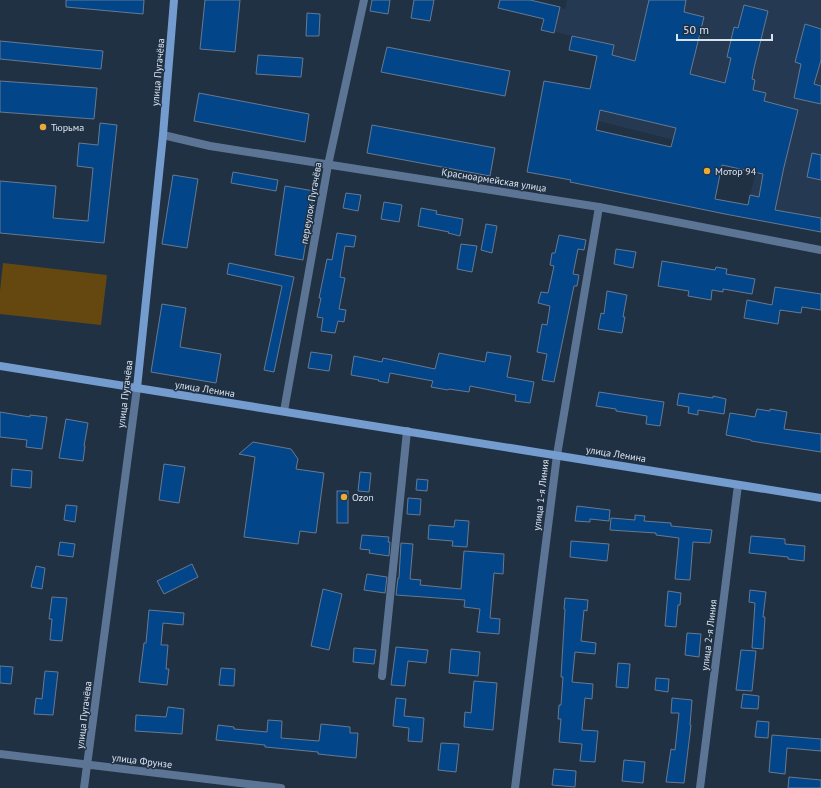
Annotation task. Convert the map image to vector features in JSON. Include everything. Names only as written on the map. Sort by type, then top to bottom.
[{"type":"main road","name":"улица Пугачёва","points":[[137,388],[163,136],[174,0]]},
{"type":"main road","name":"улица Ленина","points":[[0,366],[821,498]]},
{"type":"street","name":"переулок Пугачёва","points":[[284,411],[328,165],[364,0]]},
{"type":"street","name":"Красноармейская улица","points":[[163,136],[210,146],[599,207],[821,250]]},
{"type":"street","name":"улица 1-я Линия","points":[[515,788],[557,455],[599,207]]},
{"type":"street","name":"улица Пугачёва","points":[[84,788],[137,388]]},
{"type":"street","points":[[382,676],[407,432]]},
{"type":"street","name":"улица 2-я Линия","points":[[700,788],[738,485]]},
{"type":"street","name":"улица Фрунзе","points":[[0,754],[281,788]]},
{"type":"shaded area","points":[[567,0],[821,0],[821,218],[748,205],[758,161],[598,121],[614,45],[555,32],[560,8],[565,9]]},
{"type":"shaded area","points":[[3,263],[107,275],[101,325],[0,314],[0,291]]},
{"type":"building","points":[[66,0],[144,0],[143,14],[66,7]]},
{"type":"building","points":[[205,0],[240,0],[235,52],[200,49]]},
{"type":"building","points":[[372,0],[390,0],[388,14],[370,11]]},
{"type":"building","points":[[414,0],[434,0],[430,21],[411,18]]},
{"type":"building","points":[[500,0],[530,0],[560,7],[554,33],[541,30],[544,19],[498,8]]},
{"type":"building","points":[[649,0],[686,0],[684,12],[704,17],[690,74],[725,83],[731,58],[727,57],[734,27],[738,28],[744,5],[768,11],[754,68],[752,79],[755,80],[753,90],[766,93],[764,101],[798,110],[775,210],[821,218],[821,232],[725,214],[570,182],[571,180],[527,172],[544,81],[590,89],[597,56],[569,50],[572,36],[614,45],[612,55],[635,61]],"holes":[[[600,110],[676,128],[671,147],[596,130]],[[722,165],[763,174],[759,197],[750,195],[748,205],[715,199]]]},
{"type":"building","points":[[307,13],[320,14],[319,36],[306,36]]},
{"type":"building","points":[[805,24],[821,29],[821,60],[814,84],[821,86],[821,104],[794,98],[801,64],[795,62]]},
{"type":"building","points":[[0,41],[103,51],[101,69],[0,59]]},
{"type":"building","points":[[387,47],[510,71],[505,96],[381,72]]},
{"type":"building","points":[[258,55],[303,58],[301,77],[256,74]]},
{"type":"building","points":[[0,81],[97,88],[94,119],[0,112]]},
{"type":"building","points":[[199,93],[309,114],[305,142],[194,121]]},
{"type":"building","points":[[100,123],[117,125],[104,243],[0,233],[0,181],[56,186],[53,218],[88,221],[93,168],[77,166],[79,143],[98,145]]},
{"type":"building","points":[[372,125],[495,148],[490,176],[367,153]]},
{"type":"building","points":[[812,153],[821,155],[821,180],[807,177]]},
{"type":"building","points":[[233,172],[278,180],[276,191],[231,183]]},
{"type":"building","points":[[173,175],[198,179],[187,248],[162,244]]},
{"type":"building","points":[[285,186],[314,191],[303,260],[275,255]]},
{"type":"building","points":[[346,193],[361,195],[358,211],[343,208]]},
{"type":"building","points":[[384,202],[402,205],[399,222],[381,219]]},
{"type":"building","points":[[421,208],[437,211],[436,214],[463,219],[460,236],[448,233],[449,232],[418,226]]},
{"type":"building","points":[[486,224],[497,226],[492,253],[481,250]]},
{"type":"building","points":[[337,233],[356,236],[354,247],[345,246],[340,277],[345,278],[339,309],[346,310],[344,322],[338,321],[335,333],[321,331],[323,318],[317,317],[321,298],[319,298],[327,259],[332,260]]},
{"type":"building","points":[[559,235],[586,240],[584,250],[578,249],[573,274],[579,275],[577,286],[574,286],[554,382],[542,380],[547,354],[537,352],[542,324],[547,325],[550,306],[538,303],[541,292],[548,293],[554,266],[550,265],[552,253],[555,253]]},
{"type":"building","points":[[461,244],[477,246],[472,272],[457,269]]},
{"type":"building","points":[[616,249],[636,252],[633,268],[614,264]]},
{"type":"building","points":[[662,261],[715,270],[716,267],[727,269],[726,274],[755,279],[752,294],[723,289],[723,292],[712,290],[711,300],[688,296],[689,291],[658,286]]},
{"type":"building","points":[[229,263],[294,277],[274,372],[264,370],[282,286],[227,274]]},
{"type":"building","points":[[775,287],[821,294],[821,310],[802,307],[801,313],[780,310],[778,324],[744,318],[747,300],[772,305]]},
{"type":"building","points":[[607,291],[627,295],[622,333],[598,329],[601,313],[604,314]]},
{"type":"building","points":[[162,304],[186,308],[180,347],[221,354],[216,383],[151,372]]},
{"type":"building","points":[[311,352],[332,355],[329,371],[308,368]]},
{"type":"building","points":[[487,352],[511,356],[507,377],[534,382],[530,403],[515,401],[516,395],[470,386],[469,392],[431,387],[433,381],[390,373],[388,383],[351,375],[354,356],[382,362],[383,358],[435,369],[439,353],[485,362]]},
{"type":"building","points":[[599,392],[664,402],[660,426],[646,424],[647,416],[596,406]]},
{"type":"building","points":[[679,393],[713,398],[713,396],[726,399],[724,414],[698,410],[698,415],[688,413],[689,407],[677,405]]},
{"type":"building","points":[[757,409],[770,411],[770,409],[787,412],[784,429],[821,434],[821,452],[751,441],[726,435],[730,413],[755,417]]},
{"type":"building","points":[[0,412],[30,417],[30,415],[47,417],[42,449],[26,447],[27,440],[0,437]]},
{"type":"building","points":[[66,419],[88,423],[83,461],[59,458]]},
{"type":"building","points":[[253,442],[291,449],[298,459],[296,469],[324,473],[316,533],[300,531],[298,544],[244,537],[255,457],[239,454]]},
{"type":"building","points":[[164,464],[185,467],[179,503],[159,500]]},
{"type":"building","points":[[12,469],[32,471],[31,488],[11,486]]},
{"type":"building","points":[[360,472],[371,473],[369,492],[358,491]]},
{"type":"building","points":[[417,479],[428,480],[427,491],[416,490]]},
{"type":"building","points":[[337,491],[348,491],[348,523],[337,523]]},
{"type":"building","points":[[408,498],[421,499],[420,515],[407,514]]},
{"type":"building","points":[[66,505],[77,506],[75,522],[64,520]]},
{"type":"building","points":[[577,506],[610,510],[609,521],[590,519],[590,522],[575,521]]},
{"type":"building","points":[[635,515],[645,516],[644,521],[671,523],[671,526],[712,530],[710,543],[693,542],[690,580],[675,579],[679,538],[656,535],[656,533],[610,530],[611,518],[635,520]]},
{"type":"building","points":[[455,520],[469,521],[467,547],[452,546],[453,541],[428,539],[429,525],[454,527]]},
{"type":"building","points":[[362,535],[389,537],[389,556],[369,553],[370,550],[360,549]]},
{"type":"building","points":[[751,536],[785,539],[785,544],[805,546],[804,561],[788,559],[788,557],[749,553]]},
{"type":"building","points":[[571,541],[609,544],[607,561],[570,557]]},
{"type":"building","points":[[60,542],[75,544],[73,557],[58,555]]},
{"type":"building","points":[[401,543],[413,544],[410,579],[421,580],[420,585],[461,589],[464,551],[504,554],[503,574],[494,573],[490,618],[500,619],[499,634],[477,632],[480,609],[464,607],[465,600],[396,595],[399,578]]},
{"type":"building","points":[[192,564],[198,577],[164,594],[157,581]]},
{"type":"building","points":[[36,566],[45,568],[42,589],[31,587]]},
{"type":"building","points":[[367,574],[387,577],[385,593],[364,590]]},
{"type":"building","points":[[323,589],[342,594],[329,650],[311,646]]},
{"type":"building","points":[[750,590],[766,592],[763,617],[765,617],[763,649],[752,648],[755,603],[749,602]]},
{"type":"building","points":[[668,591],[681,593],[680,605],[678,605],[676,627],[665,626]]},
{"type":"building","points":[[52,597],[67,598],[62,641],[50,640],[52,619],[49,619]]},
{"type":"building","points":[[565,598],[588,600],[587,611],[584,610],[581,641],[596,643],[595,654],[575,652],[572,682],[593,684],[592,699],[585,698],[582,730],[598,731],[595,762],[580,761],[582,744],[559,742],[561,719],[558,719],[559,705],[561,705],[563,677],[561,677]]},
{"type":"building","points":[[149,610],[184,613],[183,625],[163,623],[161,645],[168,645],[166,669],[169,669],[167,685],[139,682],[144,643],[146,643]]},
{"type":"building","points":[[687,633],[701,634],[699,657],[685,655]]},
{"type":"building","points":[[396,647],[428,650],[426,663],[408,661],[405,686],[391,685]]},
{"type":"building","points":[[354,648],[376,650],[374,664],[353,662]]},
{"type":"building","points":[[451,649],[480,652],[478,676],[449,673]]},
{"type":"building","points":[[741,650],[756,651],[752,691],[736,690]]},
{"type":"building","points":[[618,663],[630,664],[628,688],[616,687]]},
{"type":"building","points":[[0,666],[13,667],[11,684],[0,683]]},
{"type":"building","points":[[221,668],[235,669],[234,686],[219,685]]},
{"type":"building","points":[[45,671],[58,672],[53,715],[34,714],[36,698],[42,699]]},
{"type":"building","points":[[656,678],[669,679],[668,692],[655,690]]},
{"type":"building","points":[[474,681],[497,683],[493,730],[464,727],[465,712],[471,713]]},
{"type":"building","points":[[743,694],[759,696],[758,709],[741,708]]},
{"type":"building","points":[[396,698],[406,699],[404,716],[424,718],[422,742],[408,741],[409,728],[393,726]]},
{"type":"building","points":[[672,698],[692,700],[691,725],[684,783],[666,782],[671,749],[675,750],[679,713],[671,713]]},
{"type":"building","points":[[168,707],[184,709],[182,734],[135,731],[136,715],[166,717]]},
{"type":"building","points":[[268,720],[282,721],[281,738],[319,741],[321,724],[350,727],[350,733],[358,733],[356,758],[318,754],[318,752],[265,747],[265,745],[216,740],[218,725],[234,727],[234,729],[267,732]]},
{"type":"building","points":[[757,721],[769,722],[768,738],[755,737]]},
{"type":"building","points":[[772,735],[821,739],[821,751],[787,748],[785,774],[769,772]]},
{"type":"building","points":[[441,743],[459,744],[456,772],[438,770]]},
{"type":"building","points":[[624,760],[645,762],[643,783],[622,781]]},
{"type":"building","points":[[554,769],[576,771],[575,787],[552,785]]},
{"type":"building","points":[[789,777],[821,780],[821,788],[788,788]]},
{"type":"place","name":"Тюрьма","points":[[43,127]]},
{"type":"place","name":"Мотор 94","points":[[707,171]]},
{"type":"place","name":"Ozon","points":[[344,497]]}]
